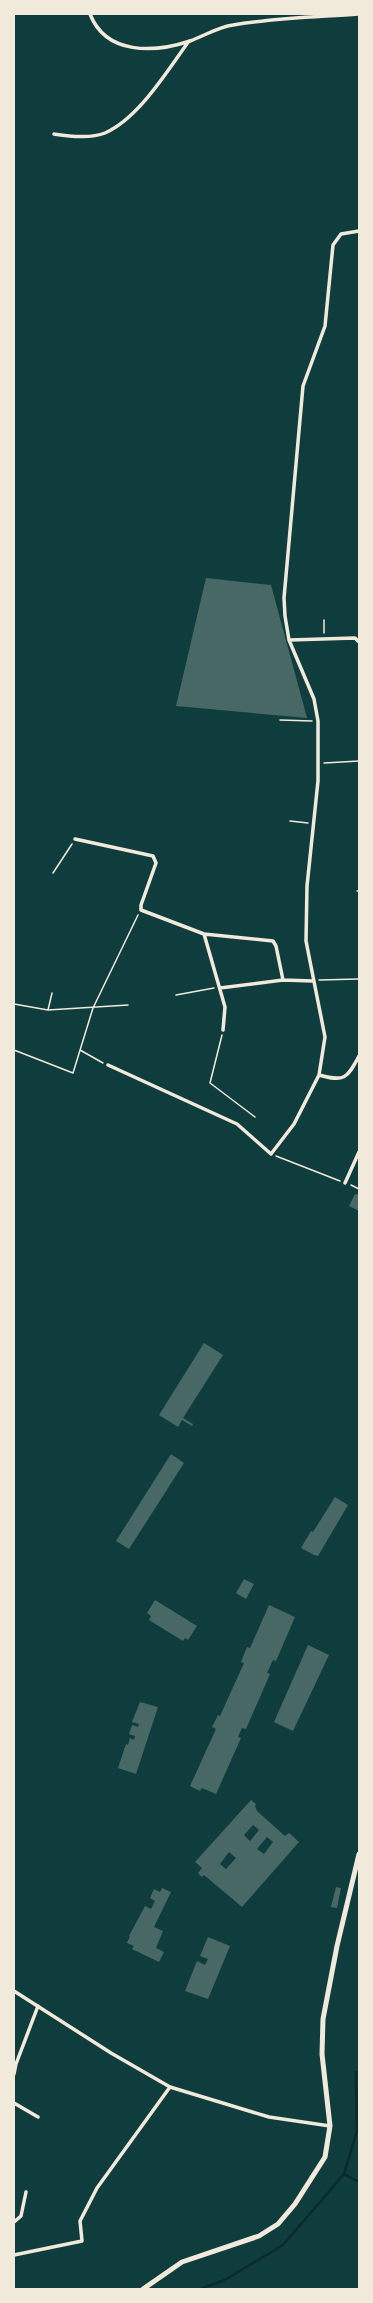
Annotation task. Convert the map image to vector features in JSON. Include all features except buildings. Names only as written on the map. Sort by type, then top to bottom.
[{"type":"main road","points":[[143,2289],[182,2262],[258,2236],[278,2224],[295,2204],[318,2171],[325,2157],[330,2126],[322,2054],[323,2019],[337,1946],[359,1854]]},
{"type":"street","points":[[90,14],[99,30],[107,38],[126,47],[135,49],[162,47],[189,41],[230,25],[358,14]]},
{"type":"street","points":[[54,134],[70,136],[105,133],[128,120],[189,41]]},
{"type":"street","points":[[108,1066],[237,1124],[271,1154],[294,1124],[319,1075],[325,1037],[306,940],[307,886],[318,763],[318,721],[314,699],[290,640],[285,616],[284,598],[303,386],[325,326],[333,244],[341,234],[359,231]]},
{"type":"street","points":[[290,640],[358,640]]},
{"type":"street","points":[[75,839],[151,855],[155,858],[156,863],[141,909],[204,934],[273,941],[276,946],[283,980]]},
{"type":"street","points":[[204,934],[225,1007],[223,1030]]},
{"type":"street","points":[[220,988],[283,980],[313,981]]},
{"type":"street","points":[[319,1075],[336,1080],[343,1079],[353,1068],[359,1056]]},
{"type":"street","points":[[345,1183],[359,1152]]},
{"type":"street","points":[[14,1991],[111,2054],[170,2086],[269,2117],[330,2126]]},
{"type":"street","points":[[14,2074],[16,2064],[38,2006]]},
{"type":"street","points":[[14,2255],[50,2246],[82,2241],[80,2221],[97,2188],[170,2086]]},
{"type":"street","points":[[14,2103],[38,2117]]},
{"type":"street","points":[[14,2222],[21,2216],[26,2192]]},
{"type":"path","points":[[324,620],[324,639]]},
{"type":"path","points":[[280,720],[318,721]]},
{"type":"path","points":[[318,763],[359,761]]},
{"type":"path","points":[[290,821],[313,824]]},
{"type":"path","points":[[53,873],[75,839]]},
{"type":"path","points":[[14,1050],[73,1072],[93,1008],[141,909]]},
{"type":"path","points":[[313,981],[359,979]]},
{"type":"path","points":[[176,995],[210,988],[220,988]]},
{"type":"path","points":[[48,1010],[52,992]]},
{"type":"path","points":[[14,1004],[48,1010],[128,1005]]},
{"type":"path","points":[[223,1030],[210,1083],[255,1118]]},
{"type":"path","points":[[79,1050],[108,1066]]},
{"type":"path","points":[[271,1154],[359,1189]]},
{"type":"waterway","points":[[200,2289],[225,2280],[283,2245],[344,2174],[357,2131],[356,2072]]},
{"type":"waterway","points":[[344,2174],[359,2182]]}]
